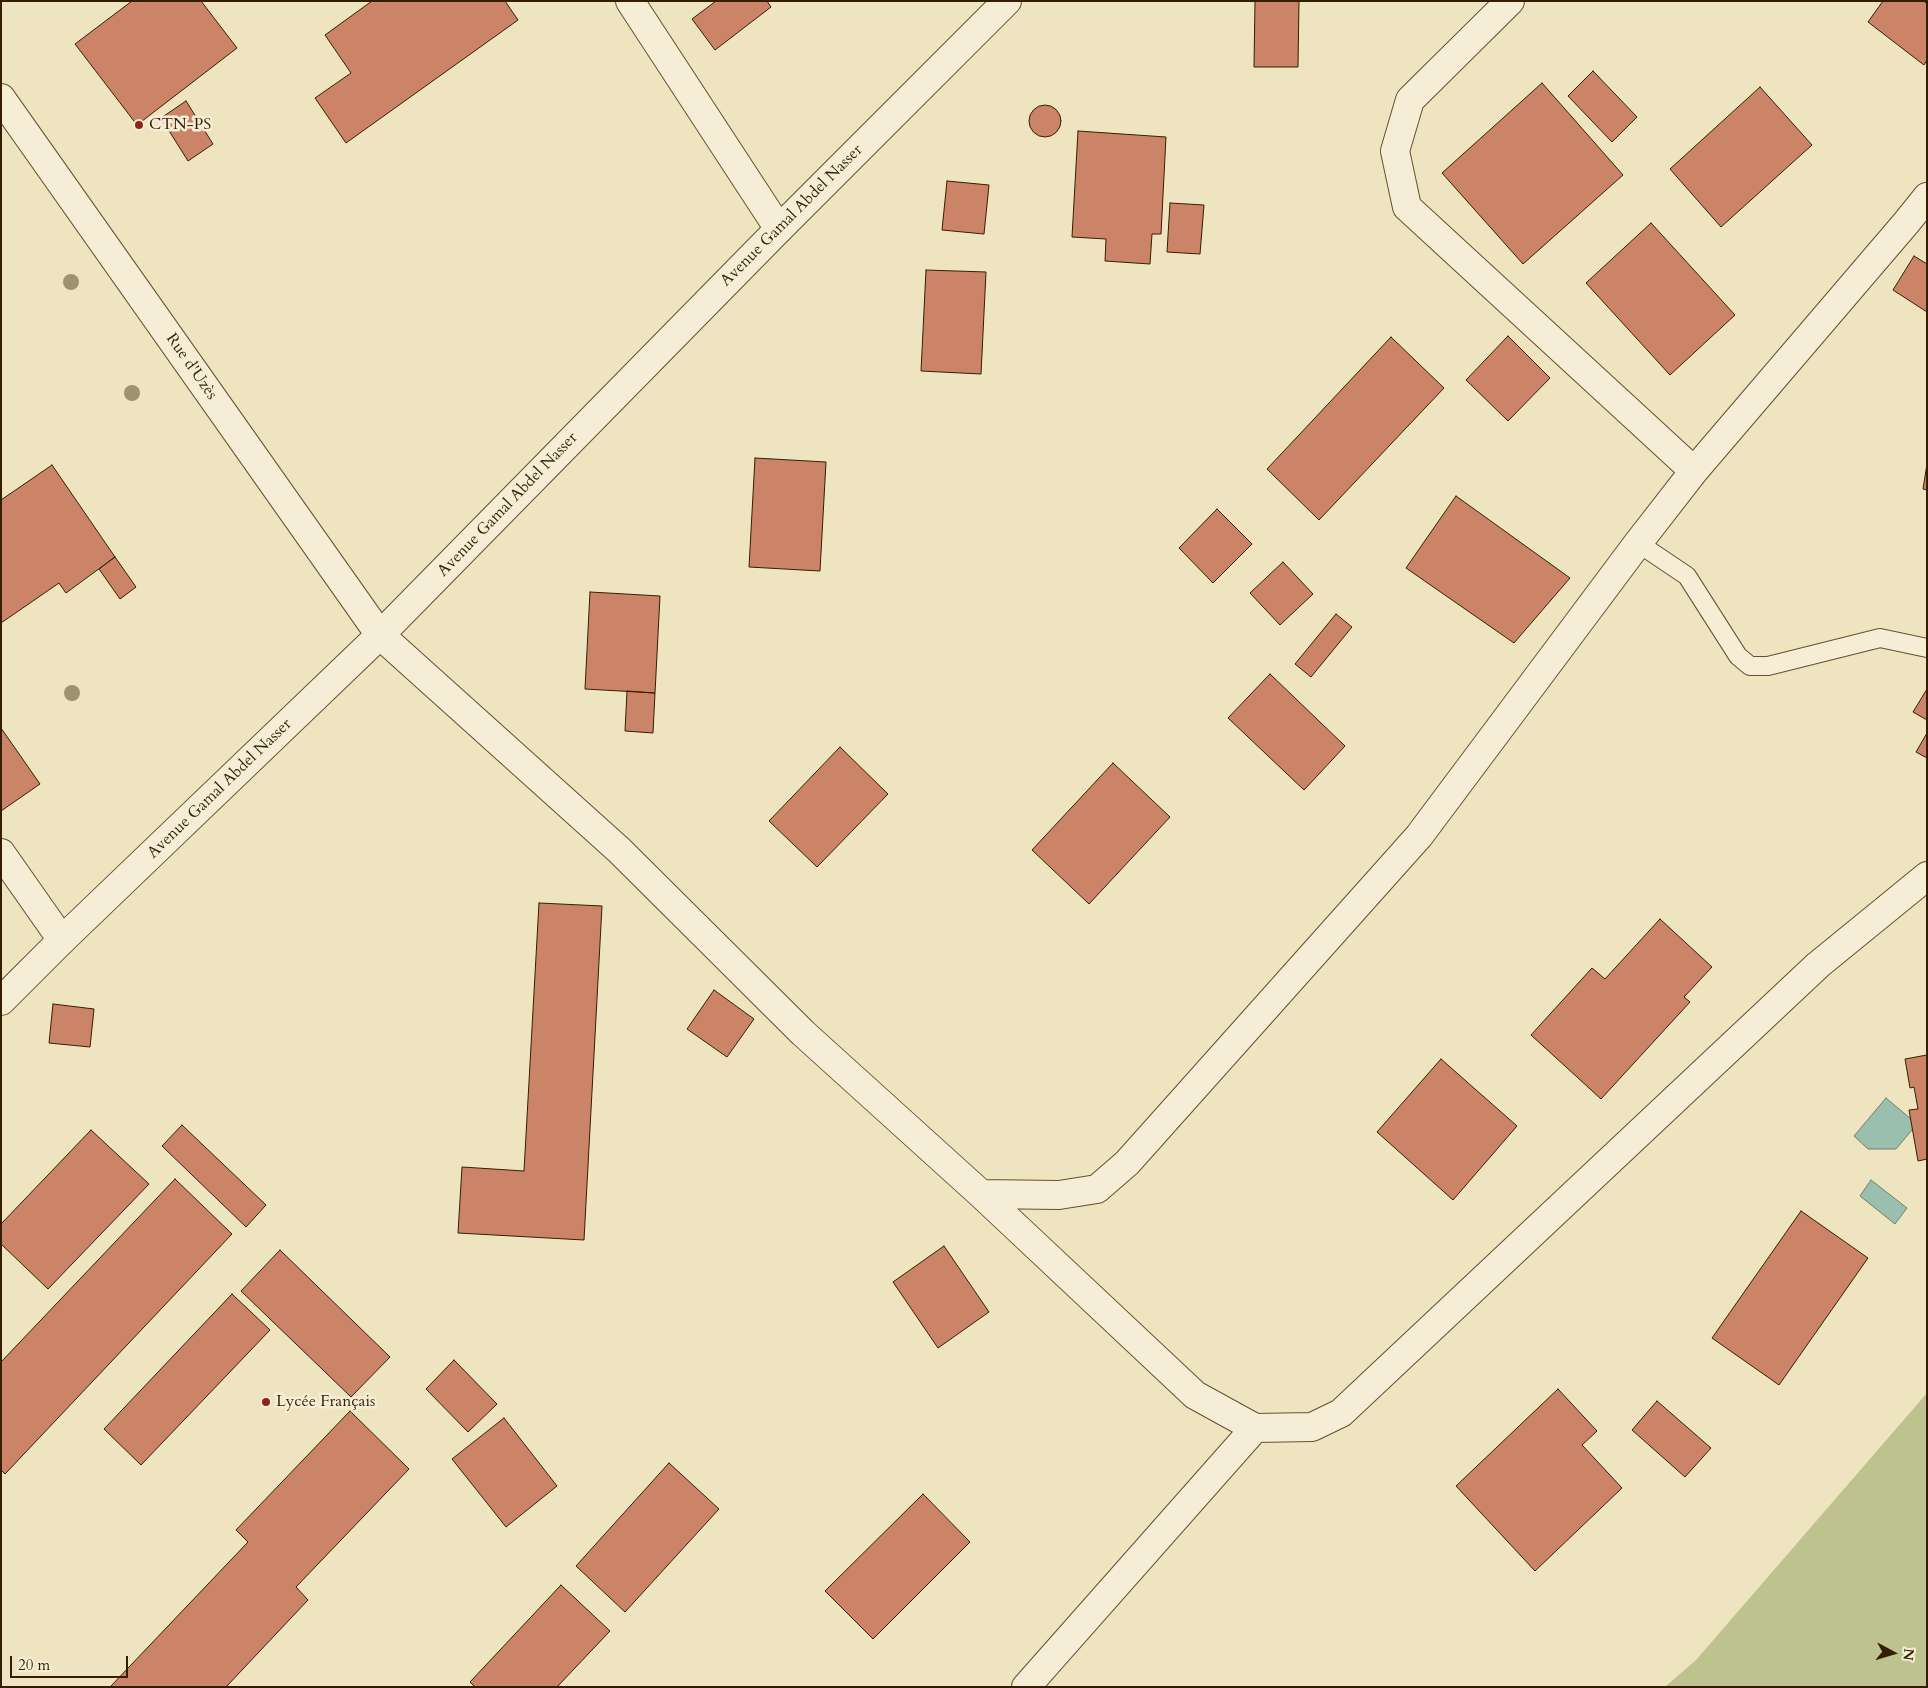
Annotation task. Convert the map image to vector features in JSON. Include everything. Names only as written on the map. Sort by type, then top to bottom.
[{"type":"street","points":[[630,1],[779,230]]},
{"type":"street","name":"Avenue Gamal Abdel Nasser","points":[[1,1001],[62,940],[380,635],[1007,1]]},
{"type":"street","points":[[1510,1],[1410,100],[1395,151],[1407,207],[1694,471]]},
{"type":"street","name":"Rue d'Uzès","points":[[1,98],[380,635],[619,850],[803,1033],[981,1194],[1195,1395],[1254,1428]]},
{"type":"street","points":[[981,1194],[1059,1195],[1096,1188],[1128,1163],[1419,836],[1638,542],[1694,471],[1927,197]]},
{"type":"street","points":[[1,853],[62,940]]},
{"type":"street","points":[[1026,1687],[1254,1428],[1312,1427],[1342,1412],[1818,965],[1927,876]]},
{"type":"lane","points":[[1638,542],[1687,576],[1738,656],[1750,666],[1768,666],[1880,638],[1927,648]]},
{"type":"green space","points":[[1927,1393],[1927,1687],[1665,1687],[1696,1660]]},
{"type":"shaded area","points":[[1886,1098],[1917,1124],[1896,1149],[1868,1149],[1854,1136]]},
{"type":"shaded area","points":[[1871,1180],[1907,1208],[1895,1224],[1860,1196]]},
{"type":"building","points":[[132,1],[201,1],[237,48],[137,125],[75,44]]},
{"type":"building","points":[[372,1],[505,1],[518,20],[346,143],[315,98],[351,73],[325,35]]},
{"type":"building","points":[[716,1],[767,1],[771,7],[715,50],[692,19]]},
{"type":"building","points":[[1255,1],[1299,1],[1298,67],[1254,67]]},
{"type":"building","points":[[1883,1],[1924,1],[1927,4],[1927,60],[1924,65],[1868,22]]},
{"type":"building","points":[[1593,71],[1637,117],[1612,142],[1568,96]]},
{"type":"building","points":[[1542,83],[1623,175],[1523,264],[1442,173]]},
{"type":"building","points":[[1760,87],[1812,145],[1721,227],[1670,169]]},
{"type":"building","points":[[186,101],[213,144],[188,161],[161,118]]},
{"type":"building","points":[[1045,105],[1051,106],[1056,110],[1060,115],[1060,127],[1056,132],[1051,136],[1045,137],[1039,136],[1034,132],[1030,127],[1029,121],[1030,115],[1034,110],[1039,106]]},
{"type":"building","points":[[1078,131],[1166,137],[1161,234],[1152,234],[1150,264],[1105,261],[1106,239],[1072,237]]},
{"type":"building","points":[[947,181],[989,185],[984,234],[942,230]]},
{"type":"building","points":[[1170,203],[1204,205],[1200,254],[1167,252]]},
{"type":"building","points":[[1651,223],[1735,315],[1670,375],[1586,283]]},
{"type":"building","points":[[1914,256],[1927,264],[1927,312],[1893,290]]},
{"type":"building","points":[[926,270],[986,272],[981,374],[921,371]]},
{"type":"building","points":[[1508,336],[1550,378],[1508,421],[1466,380]]},
{"type":"building","points":[[1391,337],[1444,388],[1319,520],[1267,469]]},
{"type":"building","points":[[755,458],[826,462],[820,571],[749,567]]},
{"type":"building","points":[[1927,464],[1927,490],[1923,489]]},
{"type":"building","points":[[52,465],[115,557],[66,593],[59,583],[1,623],[1,500]]},
{"type":"building","points":[[1456,496],[1570,578],[1514,643],[1406,568]]},
{"type":"building","points":[[1217,509],[1252,544],[1213,583],[1179,548]]},
{"type":"building","points":[[115,557],[136,587],[120,599],[99,569]]},
{"type":"building","points":[[1283,562],[1313,594],[1280,625],[1250,593]]},
{"type":"building","points":[[590,592],[660,596],[655,693],[585,689]]},
{"type":"building","points":[[1336,614],[1352,627],[1311,677],[1295,664]]},
{"type":"building","points":[[1270,674],[1345,746],[1304,790],[1228,718]]},
{"type":"building","points":[[1927,689],[1927,720],[1913,712]]},
{"type":"building","points":[[627,691],[655,693],[653,733],[625,731]]},
{"type":"building","points":[[1,728],[40,784],[1,811]]},
{"type":"building","points":[[1927,733],[1927,758],[1916,752]]},
{"type":"building","points":[[840,747],[888,794],[817,867],[769,821]]},
{"type":"building","points":[[1113,763],[1170,817],[1089,904],[1032,850]]},
{"type":"building","points":[[539,903],[602,906],[584,1240],[458,1233],[462,1167],[524,1171]]},
{"type":"building","points":[[1660,919],[1712,967],[1684,997],[1690,1002],[1601,1099],[1531,1035],[1592,968],[1605,979]]},
{"type":"building","points":[[714,990],[754,1019],[727,1057],[687,1029]]},
{"type":"building","points":[[53,1004],[94,1009],[90,1047],[49,1043]]},
{"type":"building","points":[[1927,1055],[1927,1159],[1918,1161],[1909,1110],[1918,1109],[1914,1087],[1910,1088],[1905,1059]]},
{"type":"building","points":[[1441,1059],[1517,1126],[1453,1200],[1377,1132]]},
{"type":"building","points":[[182,1125],[266,1205],[246,1227],[162,1146]]},
{"type":"building","points":[[91,1130],[149,1184],[48,1289],[1,1244],[1,1224]]},
{"type":"building","points":[[175,1179],[232,1234],[5,1474],[1,1470],[1,1362]]},
{"type":"building","points":[[1801,1211],[1868,1258],[1779,1385],[1712,1338]]},
{"type":"building","points":[[944,1246],[989,1312],[938,1348],[893,1282]]},
{"type":"building","points":[[280,1250],[390,1357],[351,1397],[241,1291]]},
{"type":"building","points":[[232,1294],[270,1330],[141,1465],[104,1429]]},
{"type":"building","points":[[454,1360],[497,1404],[468,1432],[426,1389]]},
{"type":"building","points":[[1558,1389],[1597,1431],[1582,1445],[1622,1488],[1535,1571],[1456,1486]]},
{"type":"building","points":[[1657,1401],[1711,1448],[1685,1477],[1632,1430]]},
{"type":"building","points":[[350,1411],[409,1469],[296,1587],[308,1600],[226,1687],[110,1687],[248,1542],[236,1530]]},
{"type":"building","points":[[504,1418],[557,1486],[506,1527],[452,1459]]},
{"type":"building","points":[[669,1463],[719,1509],[625,1612],[576,1566]]},
{"type":"building","points":[[923,1494],[970,1542],[873,1639],[825,1591]]},
{"type":"building","points":[[561,1585],[610,1631],[557,1687],[475,1687],[470,1682]]},
{"type":"place","name":"CTN-PS","points":[[139,125]]},
{"type":"place","name":"Lycée Français","points":[[266,1402]]}]
